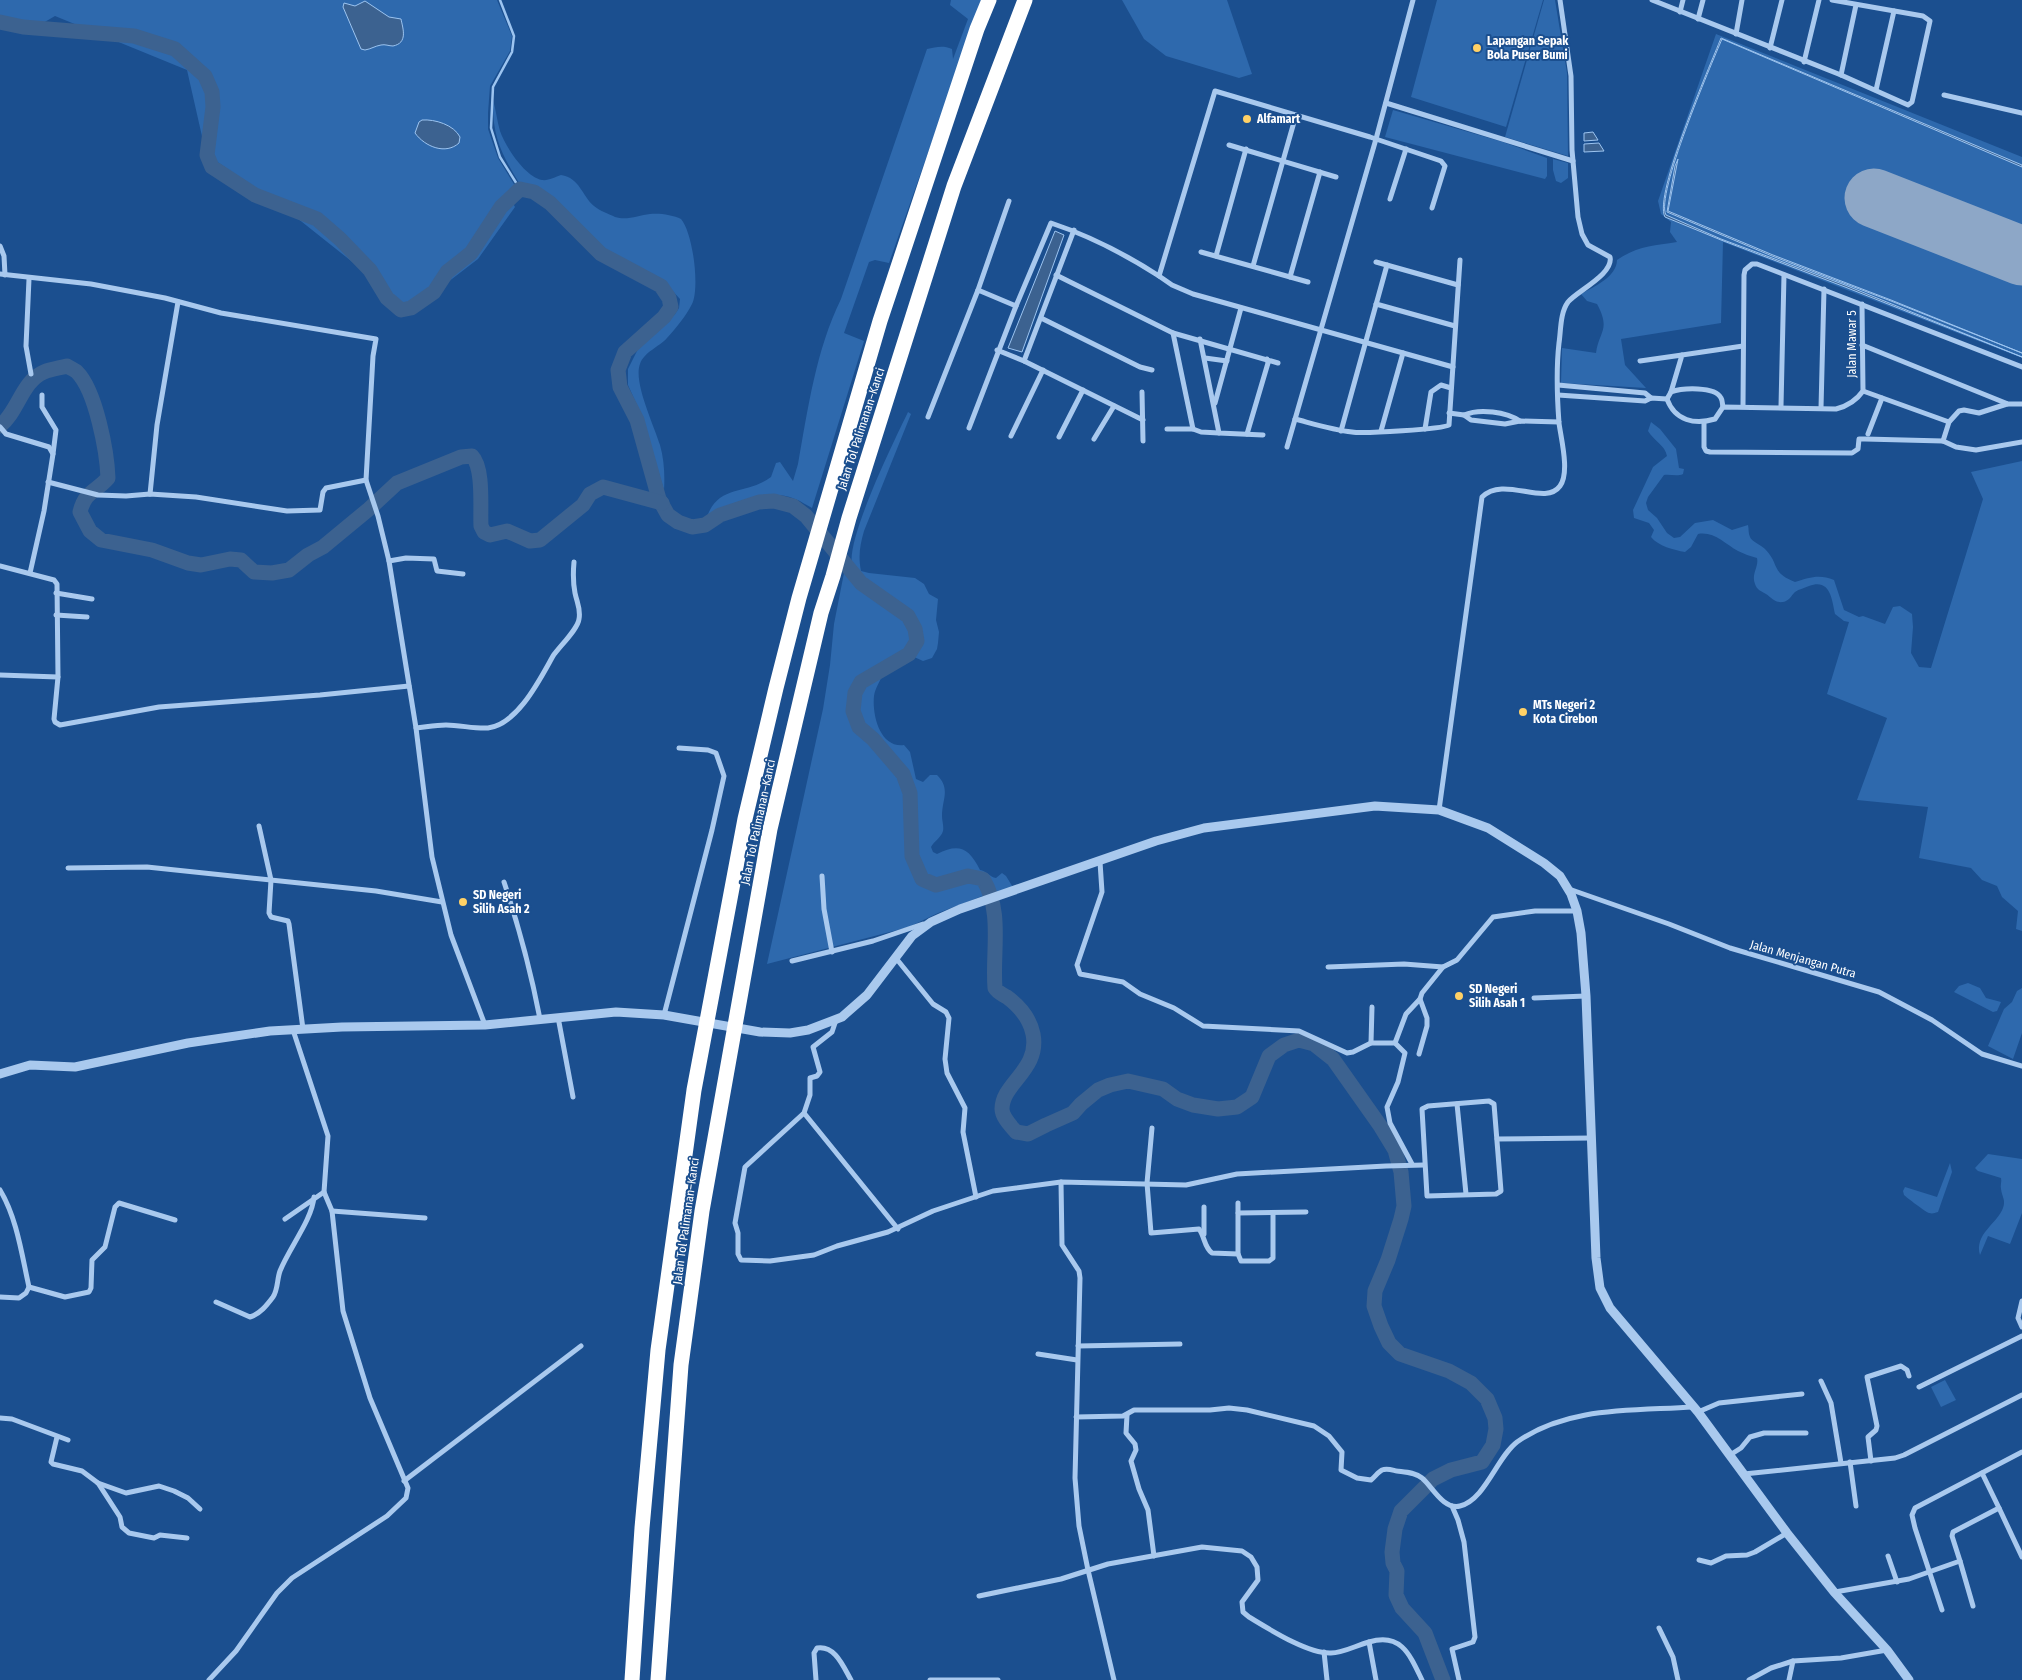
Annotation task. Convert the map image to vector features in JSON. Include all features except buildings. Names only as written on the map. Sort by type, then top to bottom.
[{"type":"highway","name":"Jalan Tol Palimanan–Kanci","points":[[632,1680],[658,1350],[694,1090],[745,820],[778,679],[808,568],[880,321],[988,0]]},
{"type":"highway","name":"Jalan Tol Palimanan–Kanci","points":[[658,1680],[681,1365],[702,1211],[770,829],[821,613],[834,576],[849,518],[954,186],[1024,0]]},
{"type":"street","points":[[1287,447],[1376,140],[1413,0]]},
{"type":"street","points":[[1439,810],[1482,497],[1487,492],[1502,488],[1540,493],[1553,492],[1560,486],[1564,478],[1564,460],[1559,422],[1558,359],[1564,311],[1569,302],[1606,271],[1611,259],[1588,245],[1582,234],[1578,217],[1573,161],[1571,76],[1560,0]]},
{"type":"street","points":[[1652,0],[1876,90],[1905,104],[1908,105],[1912,102],[1930,21],[1926,17],[1832,0]]},
{"type":"street","points":[[1680,12],[1683,0]]},
{"type":"street","points":[[1698,19],[1703,0]]},
{"type":"street","points":[[1736,34],[1742,0]]},
{"type":"street","points":[[1770,48],[1782,0]]},
{"type":"street","points":[[1804,62],[1819,0]]},
{"type":"street","points":[[1841,76],[1856,5]]},
{"type":"street","points":[[1876,90],[1894,11]]},
{"type":"street","points":[[1159,276],[1215,91],[1441,160],[1444,163],[1432,208]]},
{"type":"street","points":[[1944,95],[2022,113]]},
{"type":"street","points":[[1386,103],[1573,161]]},
{"type":"street","points":[[1253,266],[1296,115]]},
{"type":"street","points":[[1229,145],[1336,177]]},
{"type":"street","points":[[1390,199],[1406,149]]},
{"type":"street","points":[[1216,256],[1246,150]]},
{"type":"street","points":[[1290,277],[1320,172]]},
{"type":"street","points":[[928,417],[978,290],[1009,201]]},
{"type":"street","points":[[969,428],[997,350],[1051,223],[1072,229],[1117,250],[1172,285],[1193,294],[1452,367]]},
{"type":"street","points":[[1024,361],[1072,229]]},
{"type":"street","points":[[0,246],[4,256],[2,275],[91,284],[165,298],[221,313],[376,339],[373,356],[366,480],[390,561],[416,728],[432,857],[451,936],[485,1026]]},
{"type":"street","points":[[1201,252],[1308,282]]},
{"type":"street","points":[[1296,419],[1356,433],[1425,429],[1449,425],[1460,260]]},
{"type":"street","points":[[1376,262],[1458,285]]},
{"type":"street","points":[[1743,406],[1745,270],[1752,264],[1757,264],[1862,304],[2022,367]]},
{"type":"street","points":[[1341,431],[1387,266]]},
{"type":"street","points":[[1056,275],[1173,333],[1200,339],[1278,363]]},
{"type":"street","points":[[1781,406],[1784,275]]},
{"type":"street","points":[[29,279],[26,346],[31,374]]},
{"type":"street","points":[[978,290],[1016,306]]},
{"type":"street","points":[[1722,406],[1821,408],[1824,290]]},
{"type":"street","points":[[150,494],[157,426],[178,302]]},
{"type":"street","points":[[1376,304],[1455,326]]},
{"type":"street","name":"Jalan Mawar 5","points":[[1821,408],[1846,407],[1863,390],[1862,304]]},
{"type":"street","points":[[1214,404],[1241,308]]},
{"type":"street","points":[[1041,318],[1140,367],[1152,370]]},
{"type":"street","points":[[1173,333],[1193,429]]},
{"type":"street","points":[[1200,339],[1219,433]]},
{"type":"street","points":[[1862,345],[2008,404]]},
{"type":"street","points":[[1640,361],[1743,346]]},
{"type":"street","points":[[997,350],[1043,370],[1143,420]]},
{"type":"street","points":[[1381,431],[1403,353]]},
{"type":"street","points":[[1667,399],[1671,392],[1682,355]]},
{"type":"street","points":[[1205,358],[1227,361]]},
{"type":"street","points":[[1247,434],[1268,363],[1267,360]]},
{"type":"street","points":[[1011,436],[1043,370]]},
{"type":"street","points":[[1425,429],[1431,392],[1441,385],[1451,388]]},
{"type":"street","points":[[1558,385],[1645,393],[1651,398]]},
{"type":"street","points":[[1667,399],[1676,415],[1685,420],[1704,422],[1716,419],[1722,406],[1721,398],[1715,392],[1686,388],[1671,392]]},
{"type":"street","points":[[1060,437],[1083,390]]},
{"type":"street","points":[[1863,390],[1950,422]]},
{"type":"street","points":[[1142,392],[1143,442]]},
{"type":"street","points":[[30,573],[44,511],[56,430],[42,408],[42,395]]},
{"type":"street","points":[[1558,395],[1645,401],[1651,398],[1667,399]]},
{"type":"street","points":[[1868,434],[1882,398]]},
{"type":"street","points":[[1943,441],[1950,422],[1961,410],[1980,413],[2008,404],[2022,404]]},
{"type":"street","points":[[1094,439],[1114,406]]},
{"type":"street","points":[[1464,415],[1473,411],[1506,414],[1520,421]]},
{"type":"street","points":[[1450,413],[1464,415],[1471,420],[1505,424],[1520,421],[1559,422]]},
{"type":"street","points":[[1704,422],[1704,447],[1706,451],[1710,452],[1848,453],[1855,452],[1859,439],[1943,441],[1956,447],[1976,450],[2022,442]]},
{"type":"street","points":[[1,429],[6,434],[49,447],[53,454]]},
{"type":"street","points":[[1167,429],[1263,434]]},
{"type":"street","points":[[48,482],[98,495],[126,496],[150,494],[196,497],[287,511],[318,511],[321,508],[323,492],[326,488],[366,480]]},
{"type":"street","points":[[390,561],[406,558],[434,559],[437,571],[463,574]]},
{"type":"street","points":[[416,728],[445,725],[489,728],[501,723],[525,702],[535,690],[554,654],[579,622],[580,608],[573,577],[574,562]]},
{"type":"street","points":[[0,566],[54,580],[57,584],[58,677],[54,720],[60,725],[159,707],[320,695],[409,686]]},
{"type":"street","points":[[56,592],[92,599]]},
{"type":"street","points":[[56,615],[87,617]]},
{"type":"street","points":[[0,675],[58,677]]},
{"type":"street","points":[[664,1015],[712,830],[724,776],[716,753],[708,750],[678,748]]},
{"type":"street","points":[[792,961],[832,952],[931,922],[960,909],[1156,841],[1204,828],[1375,806],[1439,810],[1488,828],[1516,845],[1554,871],[1569,889],[1577,911],[1581,933],[1586,996],[1595,1254],[1600,1288],[1610,1308],[1696,1410],[1787,1533],[1834,1592],[1887,1650],[1906,1679]]},
{"type":"street","points":[[209,1680],[236,1651],[277,1593],[292,1578],[387,1516],[406,1498],[408,1493],[370,1398],[343,1311],[332,1211],[324,1192],[328,1136],[298,1029],[288,920],[271,917],[269,903],[271,880],[259,826]]},
{"type":"street","points":[[1100,862],[1102,892],[1077,965],[1080,974],[1123,982],[1140,994],[1174,1008],[1203,1026],[1299,1031],[1347,1053],[1354,1052],[1371,1043],[1395,1044],[1405,1053],[1398,1082],[1387,1106],[1390,1123],[1409,1165]]},
{"type":"street","points":[[68,868],[147,867],[376,891],[442,902]]},
{"type":"street","points":[[822,876],[824,909],[832,952]]},
{"type":"street","points":[[504,882],[515,914],[540,1019]]},
{"type":"street","name":"Jalan Menjangan Putra","points":[[1569,889],[1669,924],[1730,948],[1879,992],[1932,1020],[1982,1054],[2022,1066]]},
{"type":"street","points":[[1395,1044],[1406,1014],[1420,999],[1422,993],[1443,967],[1457,960],[1493,917],[1535,911],[1577,911]]},
{"type":"street","points":[[0,1074],[31,1064],[75,1067],[188,1043],[240,1035],[342,1026],[485,1026],[616,1012],[664,1015],[760,1032],[790,1033],[836,1020],[850,1011],[867,995],[908,940],[931,922]]},
{"type":"street","points":[[895,957],[933,1004],[946,1012],[949,1018],[945,1060],[947,1073],[965,1108],[963,1132],[976,1197]]},
{"type":"street","points":[[1328,967],[1404,964],[1443,967]]},
{"type":"street","points":[[1534,998],[1586,996]]},
{"type":"street","points":[[1419,1054],[1427,1026],[1427,1018],[1420,999]]},
{"type":"street","points":[[1371,1043],[1372,1007]]},
{"type":"street","points":[[558,1017],[573,1098]]},
{"type":"street","points":[[836,1020],[832,1032],[813,1048],[820,1072],[817,1076],[810,1078],[810,1095],[804,1114],[745,1167],[735,1223],[738,1233],[738,1254],[740,1259],[744,1261],[770,1261],[814,1254],[898,1229],[933,1211],[993,1191],[1061,1182],[1186,1185],[1237,1174],[1424,1165]]},
{"type":"street","points":[[1489,1101],[1494,1104],[1501,1191],[1496,1194],[1427,1196],[1422,1109],[1428,1106],[1457,1104],[1489,1101]]},
{"type":"street","points":[[1457,1104],[1466,1194]]},
{"type":"street","points":[[804,1114],[898,1229]]},
{"type":"street","points":[[1152,1128],[1147,1183],[1152,1233],[1199,1229],[1204,1235]]},
{"type":"street","points":[[1497,1139],[1592,1138]]},
{"type":"street","points":[[1061,1182],[1062,1245],[1079,1271],[1080,1278],[1075,1478],[1079,1526],[1114,1680]]},
{"type":"street","points":[[0,1190],[15,1227],[29,1287],[26,1293],[19,1298],[0,1297]]},
{"type":"street","points":[[285,1219],[314,1197],[324,1192]]},
{"type":"street","points":[[216,1302],[250,1317],[255,1316],[263,1309],[274,1296],[283,1265],[312,1211],[314,1197]]},
{"type":"street","points":[[29,1287],[65,1297],[89,1292],[91,1288],[92,1260],[105,1247],[116,1207],[119,1203],[175,1220]]},
{"type":"street","points":[[1238,1203],[1238,1254],[1241,1261],[1272,1260],[1273,1214]]},
{"type":"street","points":[[1204,1207],[1206,1246],[1212,1253],[1238,1254]]},
{"type":"street","points":[[332,1211],[425,1218]]},
{"type":"street","points":[[1238,1213],[1273,1214],[1306,1212]]},
{"type":"street","points":[[2022,1301],[2018,1318],[2022,1327]]},
{"type":"street","points":[[1919,1387],[2022,1336]]},
{"type":"street","points":[[1078,1346],[1180,1344]]},
{"type":"street","points":[[404,1481],[581,1346]]},
{"type":"street","points":[[1038,1354],[1078,1360]]},
{"type":"street","points":[[1871,1461],[1868,1437],[1876,1430],[1877,1426],[1868,1377],[1901,1366],[1907,1370],[1909,1376]]},
{"type":"street","points":[[1821,1381],[1831,1403],[1841,1463]]},
{"type":"street","points":[[1452,1506],[1459,1506],[1474,1497],[1512,1446],[1547,1425],[1587,1414],[1696,1410],[1719,1403],[1802,1394]]},
{"type":"street","points":[[1744,1474],[1871,1461],[1904,1455],[2022,1395]]},
{"type":"street","points":[[1076,1417],[1127,1415],[1134,1410],[1210,1410],[1229,1408],[1247,1410],[1314,1426],[1329,1436],[1342,1452],[1341,1470],[1357,1478],[1371,1480],[1380,1471],[1388,1469],[1415,1473],[1422,1477],[1442,1499],[1452,1506],[1460,1525],[1464,1542],[1475,1637],[1473,1642],[1452,1649],[1459,1680]]},
{"type":"street","points":[[1127,1415],[1126,1433],[1135,1444],[1136,1450],[1132,1461],[1139,1489],[1148,1510],[1154,1556]]},
{"type":"street","points":[[0,1418],[12,1418],[68,1440]]},
{"type":"street","points":[[1730,1455],[1741,1448],[1749,1437],[1764,1433],[1806,1433]]},
{"type":"street","points":[[57,1437],[51,1462],[53,1464],[82,1471],[98,1483],[126,1493],[159,1486],[188,1498],[200,1509]]},
{"type":"street","points":[[1942,1610],[1928,1572],[1912,1515],[1915,1508],[2022,1452]]},
{"type":"street","points":[[1850,1462],[1856,1506]]},
{"type":"street","points":[[1982,1473],[2022,1557]]},
{"type":"street","points":[[98,1483],[120,1517],[122,1527],[129,1533],[154,1538],[160,1535],[187,1538]]},
{"type":"street","points":[[1973,1606],[1952,1536],[1953,1532],[1999,1508]]},
{"type":"street","points":[[1699,1560],[1711,1563],[1726,1556],[1747,1555],[1787,1533]]},
{"type":"street","points":[[979,1596],[1061,1579],[1108,1564],[1202,1547],[1242,1551],[1251,1557],[1257,1567],[1258,1580],[1243,1599],[1243,1612],[1294,1643],[1324,1652],[1333,1653],[1386,1639],[1400,1645],[1409,1655],[1422,1680]]},
{"type":"street","points":[[1888,1556],[1897,1582]]},
{"type":"street","points":[[1834,1592],[1897,1582],[1960,1561]]},
{"type":"street","points":[[1659,1628],[1672,1657],[1678,1680]]},
{"type":"street","points":[[1369,1642],[1376,1680]]},
{"type":"street","points":[[816,1680],[814,1653],[817,1648],[825,1647],[829,1648],[841,1662],[851,1680]]},
{"type":"street","points":[[1752,1679],[1771,1668],[1793,1661],[1841,1658],[1887,1650]]},
{"type":"street","points":[[1324,1652],[1327,1680]]},
{"type":"street","points":[[1789,1680],[1793,1661]]},
{"type":"street","points":[[930,1680],[998,1680]]},
{"type":"shaded area","points":[[0,0],[497,0],[512,36],[510,51],[490,86],[488,129],[498,158],[515,186],[509,196],[515,207],[478,259],[405,315],[365,272],[292,214],[206,154],[187,70],[55,16],[43,23],[15,22],[0,16]]},
{"type":"shaded area","points":[[951,0],[982,0],[889,263],[875,260],[869,262],[844,333],[864,341],[812,508],[784,496],[761,496],[738,502],[707,517],[718,499],[734,491],[762,483],[771,477],[776,463],[780,462],[793,481],[814,380],[825,338],[841,299],[927,49],[943,47],[952,49],[953,59],[968,19],[950,5]]},
{"type":"shaded area","points":[[1122,0],[1227,0],[1252,74],[1239,78],[1166,56],[1144,39]]},
{"type":"shaded area","name":"Lapangan Sepak Bola Puser Bumi","points":[[1437,0],[1543,0],[1506,127],[1411,97]]},
{"type":"shaded area","points":[[1544,0],[1555,0],[1567,73],[1568,156],[1505,137]]},
{"type":"shaded area","points":[[365,1],[389,17],[401,19],[403,39],[401,42],[393,46],[382,45],[365,50],[361,49],[343,7],[344,3],[355,6]]},
{"type":"shaded area","points":[[1716,34],[2022,157],[2022,236],[1882,180],[1867,216],[2022,278],[2022,358],[1723,242],[1721,323],[1621,339],[1625,365],[1646,388],[1561,383],[1562,348],[1596,353],[1603,330],[1603,320],[1597,304],[1587,301],[1581,294],[1598,285],[1609,276],[1616,266],[1617,260],[1624,255],[1646,247],[1677,242],[1670,232],[1671,222],[1661,214],[1658,201]]},
{"type":"shaded area","points":[[1721,38],[2022,165],[2022,167],[1722,39],[1676,157],[1665,203],[1666,215],[1721,239],[1845,285],[2022,357],[1721,240],[1665,217],[1664,204],[1667,184],[1675,158],[1695,101]]},
{"type":"shaded area","points":[[493,100],[500,131],[506,145],[516,160],[536,178],[544,180],[561,175],[567,177],[577,183],[594,206],[615,217],[624,218],[662,214],[681,219],[685,226],[694,261],[695,286],[692,304],[681,322],[667,338],[645,356],[640,364],[639,372],[639,381],[645,404],[661,450],[664,467],[664,490],[640,412],[628,385],[628,369],[638,349],[675,314],[679,308],[680,299],[668,286],[634,270],[605,251],[546,195],[535,188],[521,186],[508,165],[496,135]]},
{"type":"shaded area","points":[[1393,110],[1503,142],[1547,158],[1547,176],[1545,179],[1385,137]]},
{"type":"shaded area","points":[[422,120],[438,122],[449,126],[460,137],[459,143],[454,147],[442,149],[424,142],[415,133],[419,122]]},
{"type":"shaded area","points":[[1593,132],[1598,140],[1584,141],[1584,133]]},
{"type":"shaded area","points":[[1599,143],[1604,151],[1584,152],[1584,144]]},
{"type":"shaded area","points":[[1553,159],[1568,163],[1568,178],[1561,183],[1556,181]]},
{"type":"shaded area","points":[[1678,159],[1668,211],[1773,255],[2022,353],[1772,256],[1667,212],[1675,166]]},
{"type":"shaded area","points":[[1055,231],[1064,235],[1022,352],[1008,348]]},
{"type":"shaded area","points":[[908,412],[911,414],[864,531],[860,560],[861,571],[915,578],[924,584],[929,594],[938,599],[936,620],[939,632],[937,649],[932,658],[923,661],[912,656],[920,642],[916,621],[900,605],[868,585],[859,577],[853,568],[852,556],[862,516],[882,467]]},
{"type":"shaded area","points":[[1651,422],[1660,429],[1676,449],[1679,468],[1684,469],[1681,475],[1664,475],[1648,497],[1646,503],[1648,510],[1657,518],[1667,533],[1674,538],[1680,537],[1695,523],[1713,520],[1732,530],[1748,525],[1751,539],[1770,554],[1782,575],[1795,582],[1815,577],[1834,580],[1844,610],[1859,617],[1863,616],[1885,624],[1893,607],[1900,606],[1912,614],[1911,653],[1919,667],[1931,668],[1983,499],[1971,472],[2022,461],[2022,931],[2016,929],[2018,911],[2002,897],[1997,886],[1982,880],[1971,868],[1919,858],[1928,807],[1857,800],[1887,718],[1827,694],[1849,622],[1844,621],[1835,614],[1831,596],[1826,587],[1816,584],[1809,586],[1795,592],[1787,601],[1778,602],[1756,586],[1754,577],[1757,558],[1738,551],[1709,534],[1698,534],[1691,547],[1685,552],[1671,549],[1658,543],[1651,537],[1654,530],[1649,523],[1634,518],[1633,510],[1653,467],[1667,456],[1664,449],[1648,431]]},
{"type":"shaded area","points":[[844,573],[858,586],[905,619],[911,631],[913,640],[906,651],[858,680],[851,692],[849,711],[856,730],[870,741],[899,776],[906,794],[908,857],[920,882],[935,889],[953,886],[968,880],[980,882],[985,890],[985,895],[938,913],[909,927],[767,964],[823,709],[834,624]]},
{"type":"shaded area","points":[[883,674],[874,696],[874,712],[879,729],[889,741],[896,745],[904,745],[910,752],[916,779],[923,782],[930,775],[937,775],[944,785],[943,831],[931,847],[933,852],[937,854],[957,848],[963,850],[972,857],[980,870],[996,878],[1002,873],[1014,889],[998,894],[985,875],[967,872],[936,881],[925,876],[916,855],[914,792],[906,772],[875,736],[862,725],[857,710],[858,694],[864,685]]},
{"type":"shaded area","points":[[1968,983],[1980,988],[1986,998],[2001,1002],[1997,1011],[1993,1012],[1954,992],[1959,986]]},
{"type":"shaded area","points":[[2022,988],[2022,1033],[2013,1059],[1988,1046],[2004,1009],[2012,1002],[2017,991]]},
{"type":"shaded area","points":[[1988,1154],[2022,1159],[2022,1213],[2010,1244],[1988,1236],[1980,1255],[1980,1241],[2000,1214],[2004,1203],[2001,1178],[1978,1171],[1975,1168]]},
{"type":"shaded area","points":[[1950,1163],[1952,1172],[1938,1212],[1927,1212],[1904,1195],[1905,1187],[1937,1197]]},
{"type":"shaded area","points":[[1945,1380],[1956,1400],[1941,1407],[1931,1387]]},
{"type":"waterway","points":[[500,0],[514,36],[512,52],[493,87],[491,128],[500,157],[520,189]]},
{"type":"waterway","points":[[0,22],[23,27],[134,36],[175,49],[205,76],[212,92],[213,107],[207,155],[212,167],[255,195],[317,219],[340,239],[370,270],[387,298],[401,310],[411,308],[434,292],[447,272],[471,253],[501,207],[520,189],[534,192],[550,203],[601,254],[661,286],[669,298],[671,307],[664,317],[625,352],[618,370],[620,387],[637,420],[659,499],[668,515],[678,522],[692,527],[705,525],[720,515],[759,502],[774,501],[793,506],[806,516],[861,583],[908,616],[915,629],[917,641],[909,654],[861,682],[855,693],[853,711],[859,727],[873,739],[903,774],[910,793],[912,856],[922,879],[936,885],[968,876],[983,879],[989,892],[995,918],[995,988],[1020,1009],[1027,1018],[1033,1034],[1034,1046],[1031,1057],[1008,1091],[1002,1109],[1005,1118],[1016,1132],[1028,1134],[1073,1113],[1098,1090],[1128,1081],[1163,1089],[1177,1099],[1193,1105],[1218,1109],[1237,1107],[1252,1097],[1269,1056],[1284,1045],[1299,1040],[1314,1044],[1333,1059],[1395,1150],[1401,1172],[1404,1206],[1388,1260],[1375,1291],[1374,1306],[1381,1326],[1389,1343],[1400,1354],[1449,1371],[1471,1383],[1487,1399],[1495,1418],[1496,1429],[1493,1445],[1482,1462],[1451,1470],[1433,1479],[1401,1511],[1395,1529],[1392,1552],[1393,1563],[1397,1571],[1396,1595],[1402,1608],[1425,1633],[1443,1680]]},
{"type":"waterway","points":[[0,426],[11,413],[30,382],[37,376],[47,371],[67,366],[74,370],[84,381],[95,407],[103,438],[107,467],[108,478],[88,496],[80,512],[90,531],[101,540],[152,550],[188,563],[201,565],[230,559],[241,560],[254,572],[272,573],[289,570],[308,555],[323,547],[397,483],[461,457],[472,456],[476,462],[481,489],[481,526],[484,532],[490,535],[507,531],[530,541],[540,540],[583,505],[590,494],[603,487],[662,503]]},
{"type":"runway","points":[[1874,198],[2022,256]]},
{"type":"place","name":"Lapangan Sepak Bola Puser Bumi","points":[[1477,48]]},
{"type":"place","name":"Alfamart","points":[[1247,119]]},
{"type":"place","name":"MTs Negeri 2 Kota Cirebon","points":[[1523,712]]},
{"type":"place","name":"SD Negeri Silih Asah 2","points":[[463,902]]},
{"type":"place","name":"SD Negeri Silih Asah 1","points":[[1459,996]]}]
